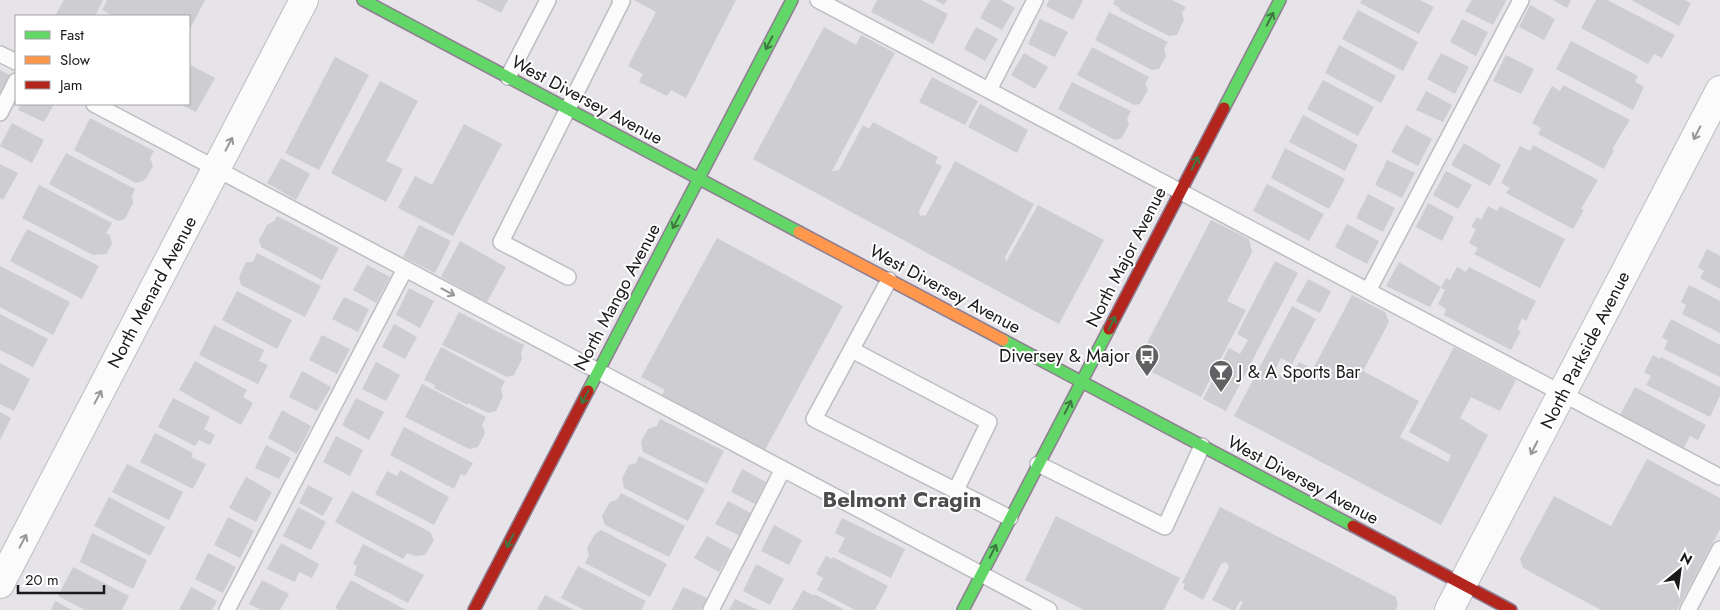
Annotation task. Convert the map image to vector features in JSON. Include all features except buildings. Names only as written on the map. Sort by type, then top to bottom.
[{"type":"street","name":"North Menard Avenue","points":[[0,584],[304,0]]},
{"type":"street","name":"West Diversey Avenue","points":[[363,0],[1510,610]]},
{"type":"street","name":"North Mango Avenue","points":[[474,610],[792,0]]},
{"type":"street","name":"North Major Avenue","points":[[962,610],[1280,0]]},
{"type":"street","name":"North Parkside Avenue","points":[[1449,610],[1720,90]]},
{"type":"lane","points":[[508,77],[548,0]]},
{"type":"lane","points":[[568,277],[501,242],[622,1],[620,0]]},
{"type":"lane","points":[[818,0],[1720,478]]},
{"type":"lane","points":[[988,90],[1036,0]]},
{"type":"lane","points":[[1368,291],[1520,0]]},
{"type":"lane","points":[[0,54],[15,62]]},
{"type":"lane","points":[[0,113],[15,83]]},
{"type":"lane","points":[[96,105],[1049,610]]},
{"type":"lane","points":[[227,610],[405,269]]},
{"type":"lane","points":[[889,280],[814,419],[1010,518]]},
{"type":"lane","points":[[852,350],[989,422],[956,490]]},
{"type":"lane","points":[[1038,464],[1165,528],[1202,446]]},
{"type":"lane","points":[[711,610],[783,469]]},
{"type":"lane","points":[[1688,610],[1720,549]]},
{"type":"traffic: fast","points":[[363,0],[799,232]]},
{"type":"traffic: fast","points":[[588,391],[792,0]]},
{"type":"traffic: fast","points":[[1224,108],[1280,0]]},
{"type":"traffic: fast","points":[[963,610],[1109,329]]},
{"type":"traffic: fast","points":[[1003,340],[1353,526]]},
{"type":"traffic: slow","points":[[799,232],[1003,340]]},
{"type":"traffic: jam","points":[[1109,329],[1224,108]]},
{"type":"traffic: jam","points":[[474,610],[588,391]]},
{"type":"traffic: jam","points":[[1353,526],[1511,610]]},
{"type":"place","name":"Diversey & Major","points":[[1147,377]]},
{"type":"place","name":"J & A Sports Bar","points":[[1221,393]]},
{"type":"district","name":"Belmont Cragin","points":[[902,499]]}]
